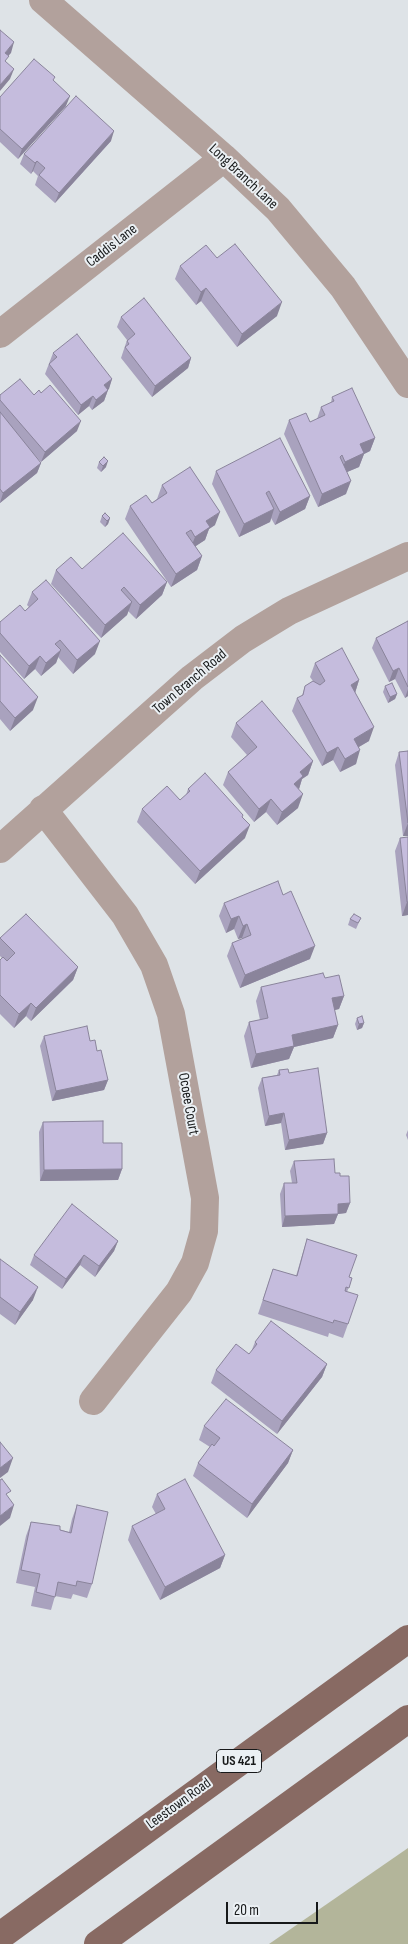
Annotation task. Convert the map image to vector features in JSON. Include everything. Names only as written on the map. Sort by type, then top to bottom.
[{"type":"main road","name":"Leestown Road","points":[[0,1936],[408,1639]]},
{"type":"main road","points":[[98,1944],[408,1719]]},
{"type":"street","name":"Long Branch Lane","points":[[43,0],[224,158],[278,210],[313,248],[376,333],[408,384]]},
{"type":"street","name":"Caddis Lane","points":[[0,334],[224,158]]},
{"type":"street","name":"Town Branch Road","points":[[0,849],[192,678],[243,639],[288,611],[408,556]]},
{"type":"street","name":"Ocoee Court","points":[[43,809],[125,915],[154,964],[171,1014],[205,1198],[204,1231],[195,1263],[179,1292],[92,1402]]},
{"type":"green space","points":[[408,1848],[408,1944],[269,1944]]},
{"type":"building","points":[[0,30],[14,42],[5,53],[9,56],[5,61],[14,69],[0,85]]},
{"type":"building","points":[[34,59],[55,77],[53,80],[70,96],[22,149],[0,129],[0,97]]},
{"type":"building","points":[[76,96],[114,131],[59,193],[39,175],[45,168],[24,154]]},
{"type":"building","points":[[235,244],[282,302],[242,334],[206,288],[201,292],[180,266],[206,245],[217,258]]},
{"type":"building","points":[[144,298],[191,358],[155,386],[125,347],[129,344],[127,341],[135,334],[121,317]]},
{"type":"building","points":[[77,334],[112,379],[104,385],[108,390],[96,400],[93,396],[81,405],[49,364],[57,357],[53,353]]},
{"type":"building","points":[[20,379],[34,395],[39,390],[41,393],[50,385],[81,421],[45,452],[0,400],[0,395]]},
{"type":"building","points":[[352,388],[375,438],[360,444],[364,453],[345,462],[342,455],[340,457],[351,481],[322,494],[289,420],[306,413],[310,422],[325,415],[321,407],[334,401],[332,397]]},
{"type":"building","points":[[0,412],[41,463],[3,493],[0,489]]},
{"type":"building","points":[[280,438],[310,496],[280,512],[269,491],[266,493],[274,509],[244,524],[216,471]]},
{"type":"building","points":[[104,457],[108,461],[103,466],[99,462]]},
{"type":"building","points":[[190,467],[220,512],[206,521],[210,527],[195,537],[191,530],[186,533],[202,556],[176,574],[130,506],[146,495],[152,503],[167,493],[162,485]]},
{"type":"building","points":[[105,513],[110,518],[107,521],[102,516]]},
{"type":"building","points":[[123,533],[167,582],[140,605],[124,587],[121,590],[132,602],[105,625],[56,570],[71,557],[82,569]]},
{"type":"building","points":[[46,580],[100,641],[77,660],[60,640],[55,644],[61,650],[46,663],[40,656],[29,666],[0,633],[0,622],[20,605],[25,611],[38,599],[32,592]]},
{"type":"building","points":[[408,621],[408,687],[399,668],[393,671],[376,638]]},
{"type":"building","points":[[342,648],[359,680],[351,685],[374,727],[354,739],[360,750],[345,759],[338,747],[327,753],[297,698],[303,695],[305,686],[313,681],[320,685],[325,681],[315,663]]},
{"type":"building","points":[[0,655],[38,697],[15,718],[0,701]]},
{"type":"building","points":[[392,683],[397,694],[390,697],[385,686]]},
{"type":"building","points":[[262,701],[313,761],[300,772],[303,776],[294,784],[303,794],[282,812],[271,799],[259,809],[228,772],[257,747],[236,723]]},
{"type":"building","points":[[408,751],[408,823],[399,752]]},
{"type":"building","points":[[205,773],[250,825],[200,871],[142,809],[167,786],[180,800],[190,791],[188,789]]},
{"type":"building","points":[[408,837],[408,902],[407,902],[400,838]]},
{"type":"building","points":[[278,881],[283,895],[291,891],[315,946],[245,975],[232,943],[251,935],[247,924],[243,926],[239,916],[231,919],[224,903]]},
{"type":"building","points":[[26,914],[78,967],[36,1008],[31,1003],[19,1014],[0,995],[0,960],[3,957],[7,961],[15,953],[0,938]]},
{"type":"building","points":[[354,914],[361,918],[358,923],[350,919]]},
{"type":"building","points":[[323,973],[325,978],[339,975],[344,996],[332,998],[338,1025],[292,1035],[294,1046],[256,1054],[249,1022],[268,1018],[261,987]]},
{"type":"building","points":[[362,1016],[364,1023],[359,1024],[357,1018]]},
{"type":"building","points":[[87,1026],[90,1041],[95,1040],[97,1051],[101,1050],[108,1080],[56,1091],[44,1036]]},
{"type":"building","points":[[318,1068],[327,1133],[289,1140],[284,1113],[269,1116],[262,1078],[280,1075],[279,1070],[288,1069],[289,1073]]},
{"type":"building","points":[[103,1121],[103,1143],[122,1143],[122,1169],[44,1170],[43,1122]]},
{"type":"building","points":[[334,1159],[335,1173],[340,1173],[340,1176],[349,1176],[350,1203],[338,1204],[338,1214],[285,1216],[284,1183],[297,1183],[294,1161]]},
{"type":"building","points":[[72,1204],[118,1241],[99,1266],[84,1255],[66,1279],[34,1255]]},
{"type":"building","points":[[307,1239],[357,1255],[349,1277],[352,1278],[349,1288],[346,1287],[345,1291],[358,1295],[348,1324],[334,1320],[333,1323],[263,1300],[273,1269],[297,1276]]},
{"type":"building","points":[[0,1259],[38,1287],[20,1312],[0,1297]]},
{"type":"building","points":[[271,1321],[327,1364],[282,1421],[216,1370],[236,1344],[249,1354],[257,1344],[255,1342]]},
{"type":"building","points":[[226,1399],[293,1450],[252,1504],[198,1463],[212,1444],[214,1446],[220,1438],[204,1426]]},
{"type":"building","points":[[0,1442],[13,1458],[0,1468]]},
{"type":"building","points":[[2,1479],[11,1491],[6,1494],[14,1505],[0,1516],[0,1480]]},
{"type":"building","points":[[185,1479],[225,1555],[165,1587],[132,1526],[165,1509],[157,1494]]},
{"type":"building","points":[[77,1505],[108,1512],[92,1584],[77,1581],[76,1586],[58,1582],[55,1597],[36,1592],[40,1574],[21,1570],[31,1522],[60,1526],[60,1530],[71,1533]]}]
